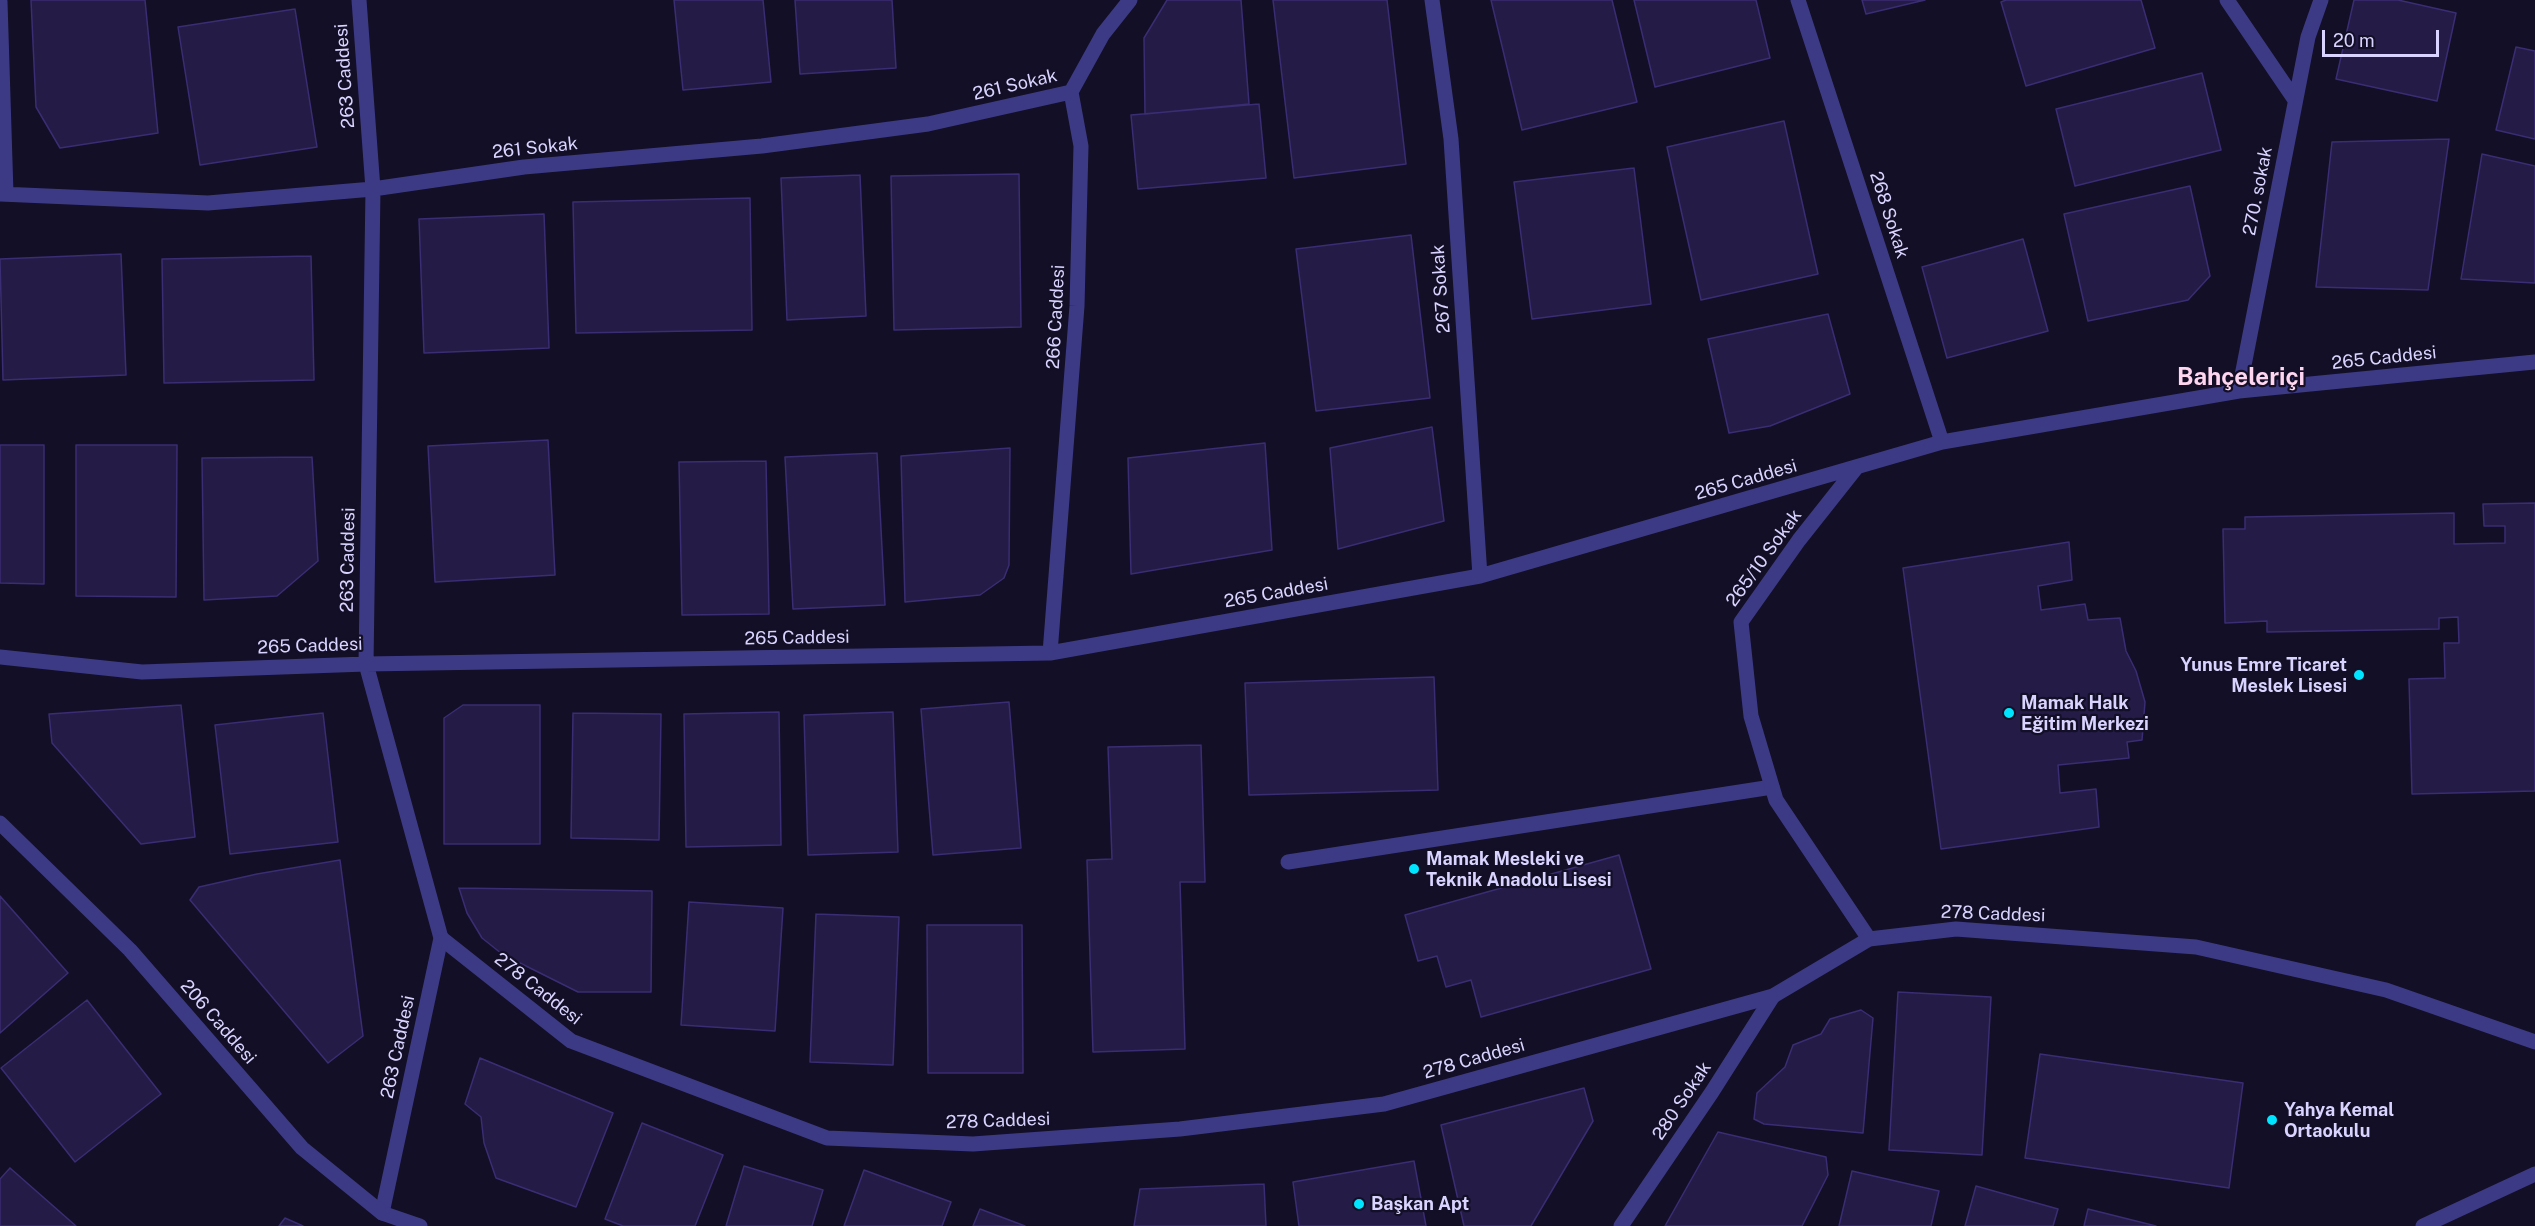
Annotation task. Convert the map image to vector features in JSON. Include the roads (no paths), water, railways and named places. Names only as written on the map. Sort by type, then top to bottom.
[{"type":"street","name":"263 Caddesi","points":[[359,0],[373,189],[366,664],[441,938],[381,1213]]},
{"type":"street","points":[[1071,92],[1103,34],[1130,0]]},
{"type":"street","name":"267 Sokak","points":[[1432,0],[1451,139],[1480,576]]},
{"type":"street","name":"268 Sokak","points":[[1798,0],[1942,442]]},
{"type":"street","points":[[2227,0],[2295,100]]},
{"type":"street","name":"270. sokak","points":[[2239,392],[2308,37],[2321,0]]},
{"type":"street","points":[[0,2],[3,194]]},
{"type":"street","name":"261 Sokak","points":[[3,194],[208,203],[373,189],[524,167],[762,146],[928,124],[1071,92]]},
{"type":"street","name":"266 Caddesi","points":[[1050,653],[1077,294],[1081,146],[1071,92]]},
{"type":"street","name":"265 Caddesi","points":[[0,657],[142,672],[366,664],[1050,653],[1480,576],[1942,442],[2239,392],[2535,362]]},
{"type":"street","name":"265/10 Sokak","points":[[1856,468],[1799,540],[1741,622],[1751,716],[1776,800],[1869,939]]},
{"type":"street","points":[[1288,862],[1772,786]]},
{"type":"street","name":"206 Caddesi","points":[[0,823],[130,950],[302,1148],[381,1213],[420,1226]]},
{"type":"street","name":"278 Caddesi","points":[[441,938],[571,1041],[827,1138],[973,1144],[1180,1129],[1384,1104],[1773,996],[1869,939],[1956,928],[2196,947],[2386,990],[2535,1042]]},
{"type":"street","name":"280 Sokak","points":[[1621,1226],[1712,1092],[1773,996]]},
{"type":"street","points":[[2423,1226],[2535,1174]]},
{"type":"place","name":"Yunus Emre Ticaret Meslek Lisesi","points":[[2359,675]]},
{"type":"place","name":"Mamak Halk Eğitim Merkezi","points":[[2009,713]]},
{"type":"place","name":"Mamak Mesleki ve Teknik Anadolu Lisesi","points":[[1414,869]]},
{"type":"place","name":"Yahya Kemal Ortaokulu","points":[[2272,1120]]},
{"type":"place","name":"Başkan Apt","points":[[1359,1204]]},
{"type":"district","name":"Bahçeleriçi","points":[[2241,378]]}]
